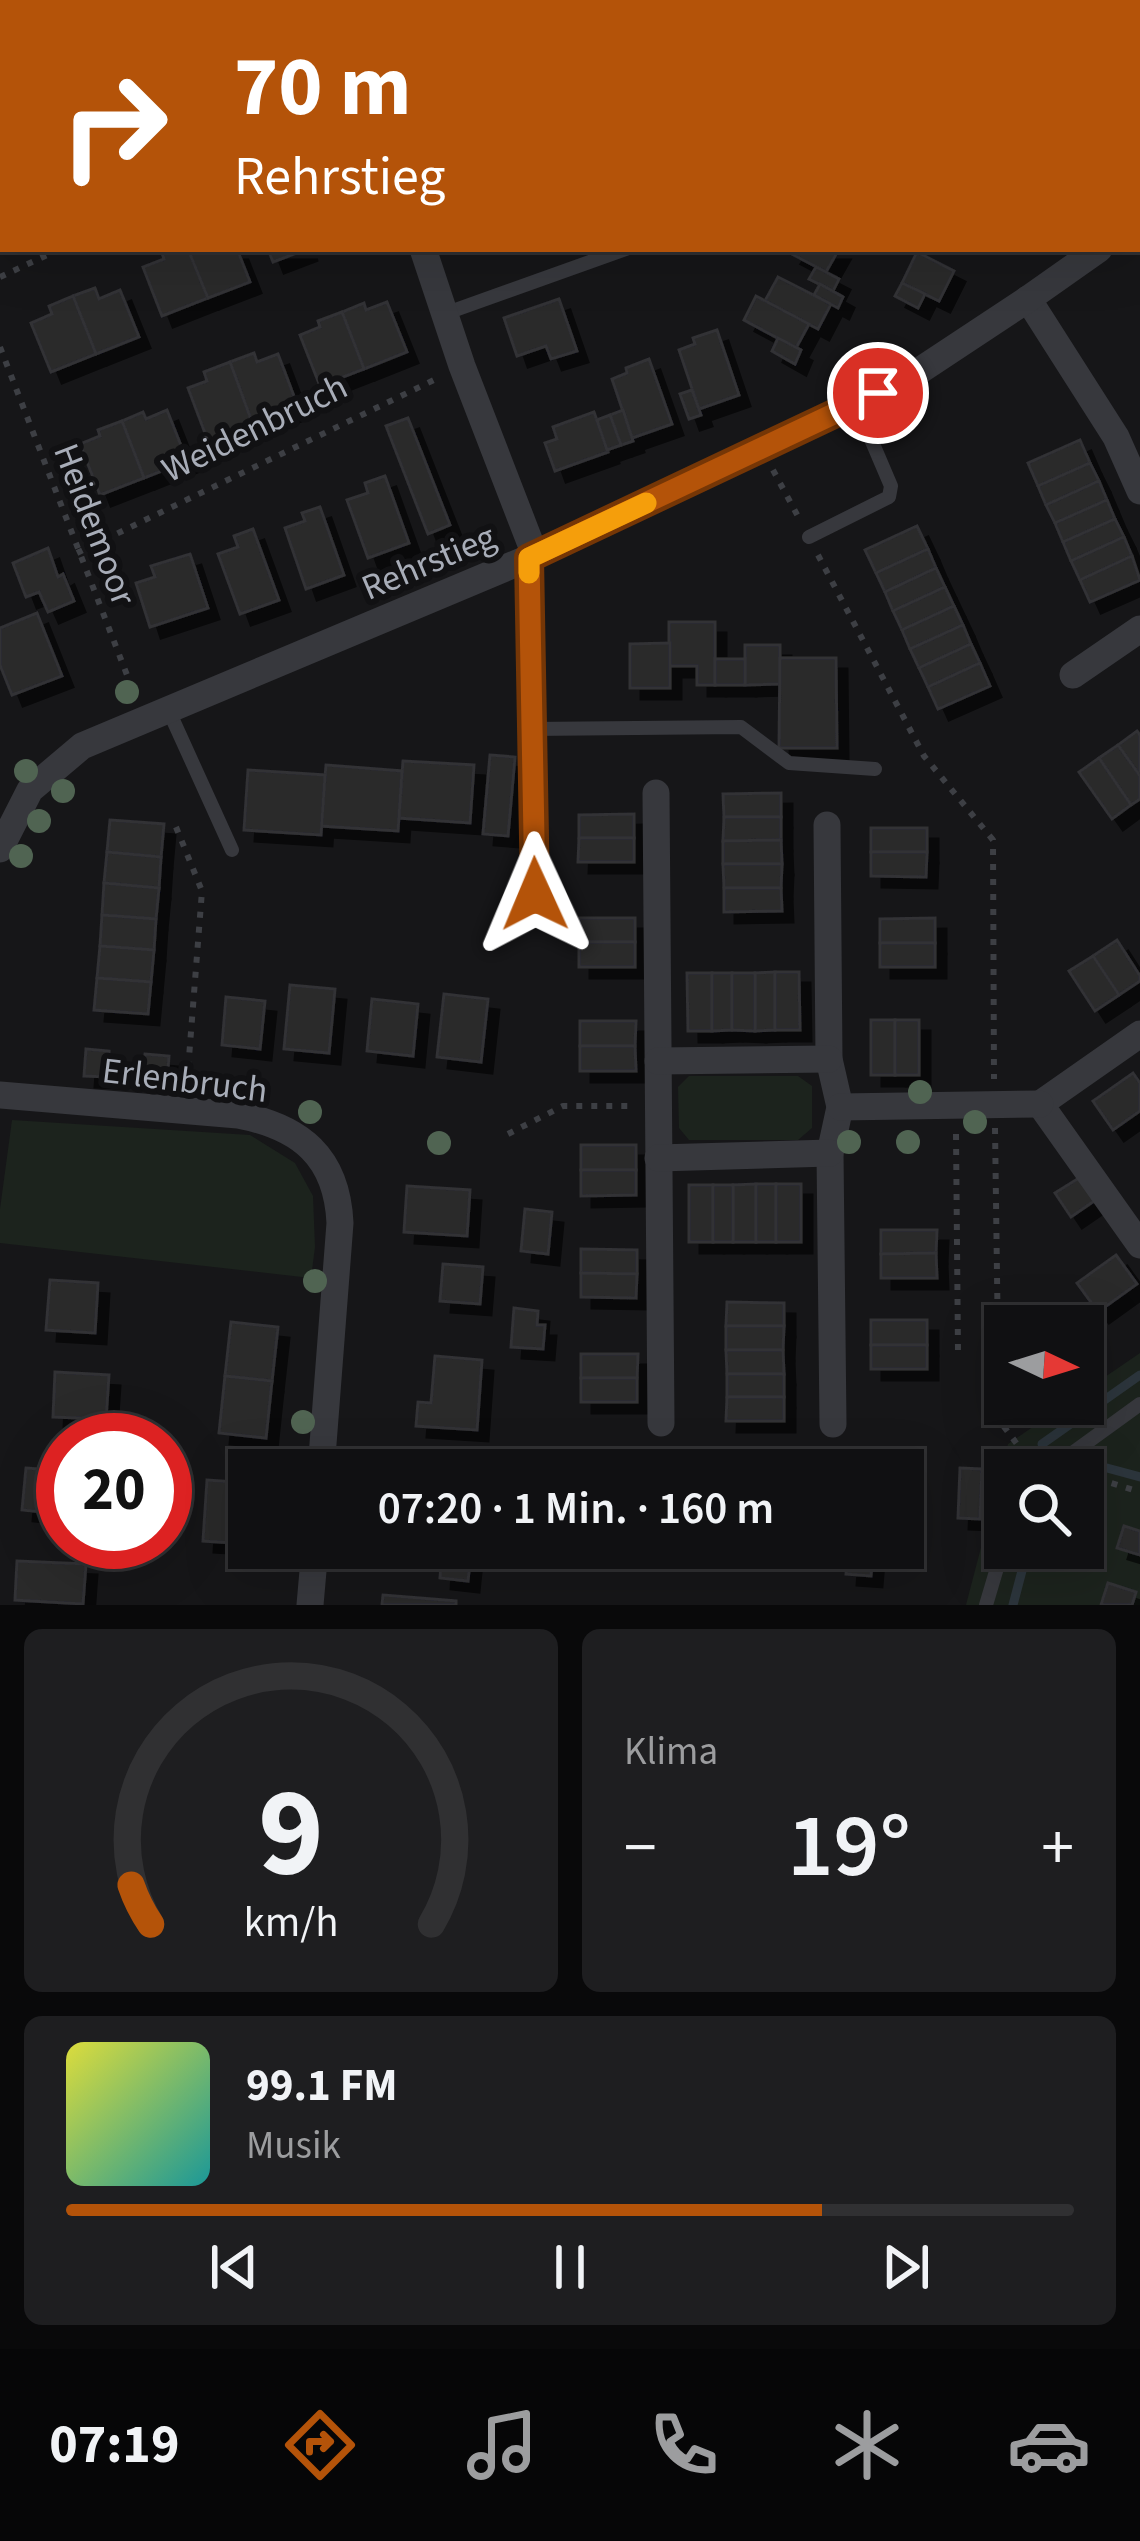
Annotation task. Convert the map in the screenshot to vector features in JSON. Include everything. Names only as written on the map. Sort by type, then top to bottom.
[{"type":"street","points":[[424,252],[532,556]]},
{"type":"street","name":"Rehrstieg","points":[[0,849],[30,790],[82,746],[532,556],[901,383],[1093,252]]},
{"type":"street","points":[[1028,299],[1116,437],[1140,490]]},
{"type":"street","points":[[1073,675],[1137,639]]},
{"type":"street","points":[[656,793],[661,1423]]},
{"type":"street","points":[[827,825],[829,1059],[840,1107],[830,1154],[833,1424]]},
{"type":"street","points":[[840,1107],[1040,1104],[1140,1034]]},
{"type":"street","points":[[658,1061],[829,1059]]},
{"type":"street","name":"Erlenbruch","points":[[0,1095],[238,1115],[276,1125],[316,1152],[334,1184],[340,1223],[323,1449]]},
{"type":"street","points":[[1040,1104],[1140,1245]]},
{"type":"street","points":[[658,1158],[830,1154]]},
{"type":"street","points":[[310,1605],[313,1569]]},
{"type":"lane","points":[[444,314],[618,252]]},
{"type":"lane","points":[[809,537],[889,497],[891,486],[856,404]]},
{"type":"lane","points":[[532,556],[535,894]]},
{"type":"lane","points":[[156,714],[232,850]]},
{"type":"lane","points":[[532,730],[741,727],[789,763],[875,769]]},
{"type":"lane","points":[[1077,1449],[1140,1404]]},
{"type":"lane","points":[[986,1605],[997,1569]]},
{"type":"path","points":[[0,277],[54,252]]},
{"type":"path","name":"Heidemoor","points":[[0,347],[77,553],[156,714]]},
{"type":"path","name":"Weidenbruch","points":[[77,553],[462,366]]},
{"type":"path","points":[[762,448],[924,756],[993,840],[999,1420],[1021,1449]]},
{"type":"path","points":[[176,827],[202,891],[185,1110]]},
{"type":"path","points":[[508,1134],[563,1106],[658,1109]]},
{"type":"path","points":[[956,1106],[958,1352]]},
{"type":"path","points":[[1104,1481],[1140,1492]]},
{"type":"shaded area","points":[[689,1076],[798,1076],[812,1086],[812,1128],[798,1140],[689,1140],[679,1128],[678,1087]]},
{"type":"shaded area","points":[[12,1120],[250,1135],[295,1163],[313,1196],[311,1278],[0,1243]]},
{"type":"shaded area","points":[[1140,1353],[1140,1605],[966,1605],[984,1536],[984,1569],[1104,1569],[1104,1449],[1007,1449],[1036,1425],[1104,1425],[1104,1378]]},
{"type":"building","points":[[162,252],[189,252],[208,298],[162,316],[143,267],[164,259]]},
{"type":"building","points":[[189,252],[238,252],[250,282],[208,298]]},
{"type":"building","points":[[269,252],[299,252],[273,262]]},
{"type":"building","points":[[791,252],[837,252],[826,272]]},
{"type":"building","points":[[917,252],[954,271],[939,301],[902,283]]},
{"type":"building","points":[[816,267],[839,279],[833,291],[809,279]]},
{"type":"building","points":[[778,277],[831,304],[818,329],[765,301]]},
{"type":"building","points":[[902,283],[925,294],[918,308],[895,296]]},
{"type":"building","points":[[820,284],[843,297],[838,308],[814,295]]},
{"type":"building","points":[[95,288],[99,299],[120,290],[139,337],[96,354],[73,296]]},
{"type":"building","points":[[73,296],[96,354],[51,372],[31,323],[52,314],[49,306]]},
{"type":"building","points":[[756,296],[809,324],[796,348],[744,320]]},
{"type":"building","points":[[559,299],[577,351],[551,359],[546,346],[517,356],[504,318]]},
{"type":"building","points":[[387,302],[407,352],[364,369],[342,312],[364,303],[366,310]]},
{"type":"building","points":[[342,312],[364,369],[320,386],[300,335],[320,327],[318,321]]},
{"type":"building","points":[[717,330],[739,395],[699,409],[679,350],[695,344],[693,338]]},
{"type":"building","points":[[778,338],[801,350],[795,364],[772,351]]},
{"type":"building","points":[[254,353],[257,362],[278,354],[298,407],[253,425],[230,362]]},
{"type":"building","points":[[649,359],[672,424],[632,438],[612,379]]},
{"type":"building","points":[[230,362],[253,425],[208,441],[188,388],[207,381],[204,372]]},
{"type":"building","points":[[692,390],[701,415],[689,419],[680,394]]},
{"type":"building","points":[[167,410],[187,461],[144,478],[122,421],[143,412],[146,419]]},
{"type":"building","points":[[623,410],[633,441],[621,445],[610,415]]},
{"type":"building","points":[[594,412],[608,452],[555,471],[545,443],[557,439],[553,427]]},
{"type":"building","points":[[610,415],[621,445],[607,450],[597,420]]},
{"type":"building","points":[[408,418],[450,525],[428,534],[386,426]]},
{"type":"building","points":[[122,421],[144,478],[100,495],[80,444],[100,436],[98,430]]},
{"type":"building","points":[[1080,440],[1090,463],[1038,486],[1028,463]]},
{"type":"building","points":[[1090,463],[1099,481],[1046,505],[1038,486]]},
{"type":"building","points":[[385,476],[409,543],[368,558],[347,500],[368,493],[365,483]]},
{"type":"building","points":[[1099,481],[1107,500],[1055,523],[1046,505]]},
{"type":"building","points":[[1107,500],[1115,519],[1063,542],[1055,523]]},
{"type":"building","points":[[320,507],[344,575],[306,589],[285,528],[305,521],[302,513]]},
{"type":"building","points":[[1115,519],[1124,537],[1071,561],[1063,542]]},
{"type":"building","points":[[917,526],[928,549],[876,573],[865,550]]},
{"type":"building","points":[[253,529],[279,600],[240,614],[218,554],[238,547],[234,536]]},
{"type":"building","points":[[1124,537],[1132,556],[1080,580],[1071,561]]},
{"type":"building","points":[[48,548],[58,577],[63,574],[74,601],[48,612],[39,592],[26,597],[13,563]]},
{"type":"building","points":[[928,549],[936,568],[885,592],[876,573]]},
{"type":"building","points":[[190,554],[208,608],[150,627],[136,583],[155,577],[151,566]]},
{"type":"building","points":[[1132,556],[1140,580],[1090,602],[1080,580]]},
{"type":"building","points":[[936,568],[945,587],[893,611],[885,592]]},
{"type":"building","points":[[945,587],[954,606],[902,630],[893,611]]},
{"type":"building","points":[[954,606],[963,625],[910,649],[902,630]]},
{"type":"building","points":[[37,613],[62,676],[12,695],[0,665],[0,628]]},
{"type":"building","points":[[669,622],[715,622],[715,685],[697,685],[697,666],[669,666]]},
{"type":"building","points":[[963,625],[971,644],[919,668],[910,649]]},
{"type":"building","points":[[670,643],[670,688],[630,688],[630,644]]},
{"type":"building","points":[[971,644],[980,663],[928,687],[919,668]]},
{"type":"building","points":[[745,645],[780,645],[780,684],[745,685]]},
{"type":"building","points":[[780,658],[836,658],[837,748],[779,748]]},
{"type":"building","points":[[715,659],[745,659],[745,685],[715,685]]},
{"type":"building","points":[[980,663],[990,686],[938,709],[928,687]]},
{"type":"building","points":[[1137,731],[1140,735],[1140,776],[1118,745]]},
{"type":"building","points":[[1118,745],[1140,776],[1140,799],[1131,805],[1099,758]]},
{"type":"building","points":[[490,755],[515,757],[508,836],[483,834]]},
{"type":"building","points":[[1099,758],[1131,805],[1112,819],[1079,772]]},
{"type":"building","points":[[403,761],[474,765],[470,823],[399,818]]},
{"type":"building","points":[[326,765],[402,771],[398,831],[321,826]]},
{"type":"building","points":[[248,770],[325,775],[321,835],[244,830]]},
{"type":"building","points":[[781,793],[781,817],[724,817],[723,794]]},
{"type":"building","points":[[634,814],[634,838],[579,838],[579,815]]},
{"type":"building","points":[[724,817],[781,817],[781,840],[723,841]]},
{"type":"building","points":[[110,820],[164,824],[161,857],[107,852]]},
{"type":"building","points":[[871,828],[927,828],[927,852],[871,852]]},
{"type":"building","points":[[579,838],[634,838],[634,862],[578,862]]},
{"type":"building","points":[[781,840],[782,864],[723,864],[723,841]]},
{"type":"building","points":[[107,852],[161,857],[159,888],[104,883]]},
{"type":"building","points":[[871,852],[927,852],[926,877],[871,876]]},
{"type":"building","points":[[723,864],[782,864],[781,888],[724,888]]},
{"type":"building","points":[[104,883],[159,888],[156,919],[102,915]]},
{"type":"building","points":[[724,888],[781,888],[782,911],[724,912]]},
{"type":"building","points":[[102,915],[156,919],[154,950],[100,946]]},
{"type":"building","points":[[579,918],[635,918],[635,942],[579,942]]},
{"type":"building","points":[[935,918],[935,943],[880,943],[880,919]]},
{"type":"building","points":[[1117,940],[1140,976],[1140,981],[1119,995],[1093,956]]},
{"type":"building","points":[[579,942],[635,942],[635,967],[579,967]]},
{"type":"building","points":[[880,943],[935,943],[935,967],[880,967]]},
{"type":"building","points":[[100,946],[154,950],[151,982],[97,978]]},
{"type":"building","points":[[1093,956],[1119,995],[1095,1011],[1069,971]]},
{"type":"building","points":[[775,972],[775,1030],[755,1031],[755,973]]},
{"type":"building","points":[[775,972],[799,972],[800,1030],[775,1030]]},
{"type":"building","points":[[687,973],[712,973],[712,1031],[688,1031]]},
{"type":"building","points":[[712,973],[732,973],[732,1030],[712,1031]]},
{"type":"building","points":[[732,973],[755,973],[755,1031],[732,1030]]},
{"type":"building","points":[[97,978],[151,982],[148,1014],[94,1010]]},
{"type":"building","points":[[290,985],[335,989],[329,1053],[284,1049]]},
{"type":"building","points":[[444,994],[488,999],[481,1062],[437,1057]]},
{"type":"building","points":[[226,997],[265,1001],[260,1049],[222,1045]]},
{"type":"building","points":[[372,999],[418,1004],[413,1056],[367,1051]]},
{"type":"building","points":[[871,1020],[895,1020],[895,1075],[871,1075]]},
{"type":"building","points":[[895,1020],[919,1020],[919,1075],[895,1075]]},
{"type":"building","points":[[580,1021],[636,1021],[635,1046],[580,1046]]},
{"type":"building","points":[[580,1046],[635,1046],[636,1071],[580,1071]]},
{"type":"building","points":[[86,1049],[109,1051],[108,1077],[84,1076]]},
{"type":"building","points":[[145,1054],[169,1056],[167,1082],[143,1080]]},
{"type":"building","points":[[1133,1073],[1140,1083],[1140,1111],[1113,1130],[1093,1101]]},
{"type":"building","points":[[581,1145],[636,1145],[636,1170],[581,1170]]},
{"type":"building","points":[[581,1170],[636,1170],[636,1195],[581,1196]]},
{"type":"building","points":[[1079,1178],[1094,1201],[1071,1217],[1055,1193]]},
{"type":"building","points":[[756,1184],[756,1242],[733,1242],[733,1185]]},
{"type":"building","points":[[756,1184],[776,1184],[776,1242],[756,1242]]},
{"type":"building","points":[[776,1184],[801,1184],[801,1242],[776,1242]]},
{"type":"building","points":[[689,1185],[713,1185],[713,1242],[689,1242]]},
{"type":"building","points":[[713,1185],[733,1185],[733,1242],[713,1242]]},
{"type":"building","points":[[407,1186],[470,1190],[467,1236],[404,1232]]},
{"type":"building","points":[[525,1209],[552,1212],[548,1254],[521,1251]]},
{"type":"building","points":[[881,1230],[937,1230],[936,1253],[881,1254]]},
{"type":"building","points":[[581,1249],[637,1250],[637,1274],[581,1273]]},
{"type":"building","points":[[936,1253],[937,1278],[881,1278],[881,1254]]},
{"type":"building","points":[[1116,1255],[1137,1284],[1104,1308],[1093,1305],[1077,1283]]},
{"type":"building","points":[[443,1264],[483,1267],[480,1304],[440,1301]]},
{"type":"building","points":[[581,1273],[637,1274],[636,1298],[581,1297]]},
{"type":"building","points":[[50,1280],[98,1283],[95,1333],[46,1330]]},
{"type":"building","points":[[727,1302],[784,1303],[784,1326],[726,1326]]},
{"type":"building","points":[[514,1308],[538,1311],[537,1325],[545,1325],[543,1349],[511,1347]]},
{"type":"building","points":[[871,1320],[927,1320],[927,1345],[871,1345]]},
{"type":"building","points":[[231,1322],[278,1327],[272,1381],[225,1376]]},
{"type":"building","points":[[726,1326],[784,1326],[783,1350],[726,1350]]},
{"type":"building","points":[[871,1345],[927,1345],[927,1369],[871,1369]]},
{"type":"building","points":[[726,1350],[783,1350],[784,1374],[727,1374]]},
{"type":"building","points":[[581,1354],[638,1354],[637,1378],[581,1378]]},
{"type":"building","points":[[435,1356],[482,1360],[477,1430],[416,1426],[418,1402],[431,1403]]},
{"type":"building","points":[[55,1372],[109,1375],[106,1413],[53,1413]]},
{"type":"building","points":[[727,1374],[784,1374],[784,1397],[727,1397]]},
{"type":"building","points":[[225,1376],[272,1381],[266,1438],[219,1433]]},
{"type":"building","points":[[581,1378],[637,1378],[637,1402],[581,1402]]},
{"type":"building","points":[[727,1397],[784,1397],[784,1421],[726,1421]]},
{"type":"building","points":[[26,1468],[36,1469],[36,1511],[22,1510]]},
{"type":"building","points":[[960,1468],[982,1469],[980,1519],[958,1518]]},
{"type":"building","points":[[207,1480],[228,1482],[228,1543],[203,1541]]},
{"type":"building","points":[[1124,1526],[1140,1531],[1140,1555],[1117,1548]]},
{"type":"building","points":[[17,1561],[36,1562],[36,1569],[86,1569],[83,1604],[15,1600]]},
{"type":"building","points":[[441,1569],[469,1569],[468,1581],[440,1578]]},
{"type":"building","points":[[846,1569],[872,1569],[871,1576],[846,1574]]},
{"type":"building","points":[[1108,1583],[1136,1592],[1132,1605],[1101,1605]]},
{"type":"building","points":[[383,1595],[456,1601],[456,1605],[382,1605]]},
{"type":"waterway","points":[[1042,1444],[1140,1375]]},
{"type":"waterway","points":[[1107,1468],[1140,1477]]},
{"type":"waterway","points":[[1013,1605],[1022,1569]]},
{"type":"slow traffic","points":[[529,573],[529,558],[646,503]]},
{"type":"route","points":[[535,894],[529,558],[878,393]]}]
